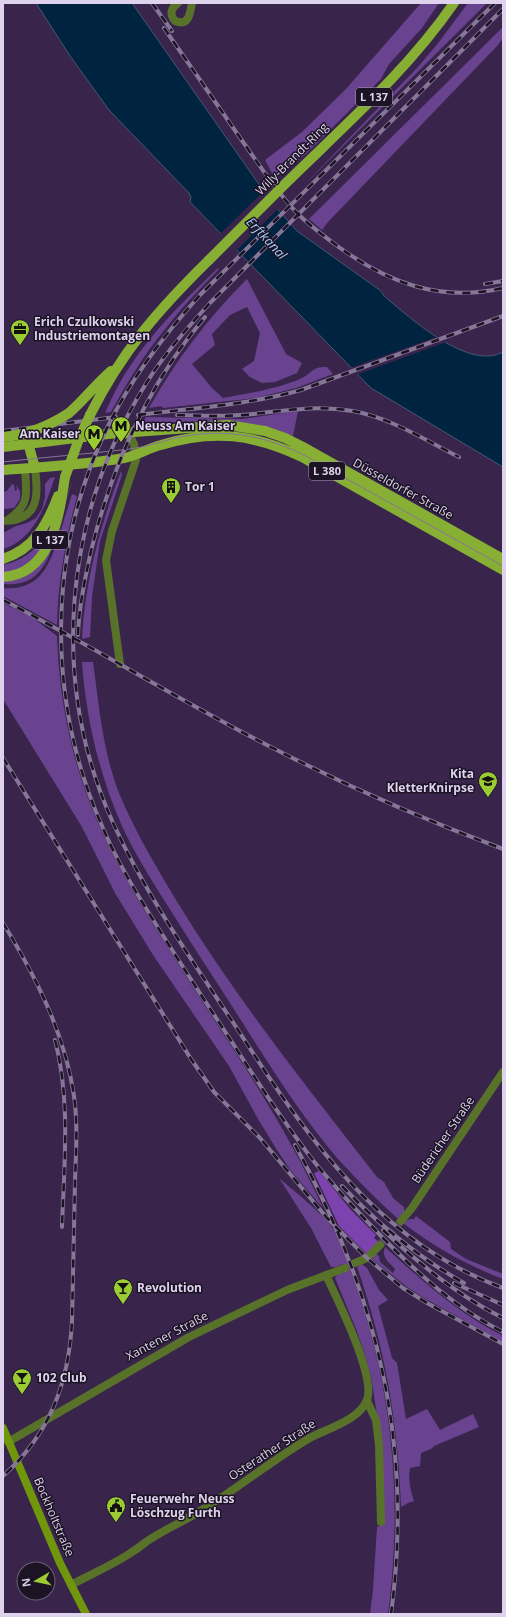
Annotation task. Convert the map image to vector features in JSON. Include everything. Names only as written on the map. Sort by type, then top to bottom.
[{"type":"main road","name":"Willy-Brandt-Ring","points":[[3,559],[21,551],[31,544],[41,533],[90,415],[116,368],[134,342],[157,314],[209,260],[409,60],[454,3]]},
{"type":"main road","name":"Willy-Brandt-Ring","points":[[3,437],[40,429],[55,422],[80,403],[101,380],[116,368]]},
{"type":"main road","name":"Düsseldorfer Straße","points":[[3,447],[125,433],[228,425],[265,431],[285,438],[305,448],[503,559]]},
{"type":"main road","name":"Düsseldorfer Straße","points":[[3,470],[117,459],[160,445],[198,437],[244,437],[282,447],[302,457],[503,570]]},
{"type":"main road","points":[[28,443],[30,468]]},
{"type":"main road","name":"L 137","points":[[3,577],[12,577],[27,571],[35,565],[41,557],[52,536],[60,508],[65,477]]},
{"type":"street","points":[[178,3],[173,8],[172,14],[175,21],[182,23],[188,19],[192,3]]},
{"type":"street","points":[[120,664],[106,560],[112,531],[134,471],[136,454],[131,438],[125,433]]},
{"type":"street","points":[[6,520],[19,512],[26,501],[30,468]]},
{"type":"street","name":"Büdericher Straße","points":[[401,1221],[412,1208],[503,1072]]},
{"type":"street","points":[[355,1264],[363,1260],[380,1245]]},
{"type":"street","name":"Xantener Straße","points":[[8,1442],[189,1337],[280,1293],[345,1268]]},
{"type":"street","points":[[326,1275],[360,1353],[368,1388],[367,1401],[376,1420],[380,1445],[381,1522]]},
{"type":"street","name":"Osterather Straße","points":[[71,1584],[132,1552],[152,1538],[203,1510],[308,1439],[349,1420],[367,1401]]},
{"type":"street","name":"Bockholtstraße","points":[[3,1428],[71,1584],[86,1614]]},
{"type":"shaded area","points":[[421,3],[439,3],[422,28],[389,64],[381,79],[306,154],[275,179],[265,160],[302,132],[346,89]]},
{"type":"shaded area","points":[[468,3],[487,3],[303,186],[418,67]]},
{"type":"shaded area","points":[[503,27],[503,38],[497,46],[322,230],[309,219]]},
{"type":"shaded area","points":[[218,268],[219,269],[185,305],[150,348],[123,390],[111,412],[105,413],[122,379],[149,340],[171,315]]},
{"type":"shaded area","points":[[247,279],[286,354],[302,363],[297,373],[275,382],[262,383],[250,377],[242,369],[254,361],[260,333],[247,307],[230,315],[212,334],[215,345],[192,364],[212,388],[223,398],[293,382],[306,376],[319,367],[327,367],[333,374],[296,388],[256,398],[163,408],[161,406],[149,408],[170,373],[206,324]]},
{"type":"shaded area","points":[[298,411],[293,436],[218,421],[142,423],[146,417],[242,419]]},
{"type":"shaded area","points":[[121,471],[122,475],[100,541],[92,597],[90,637],[82,639],[86,596],[90,575],[100,533]]},
{"type":"shaded area","points":[[74,476],[49,556],[41,570],[25,582],[3,584],[3,581],[23,576],[33,570],[47,555]]},
{"type":"shaded area","points":[[55,477],[43,510],[31,529],[23,538],[3,549],[3,533],[36,518],[42,509],[45,497],[45,484],[50,478]]},
{"type":"shaded area","points":[[12,484],[14,485],[15,491],[17,490],[16,485],[20,491],[20,499],[14,508],[3,509],[3,492],[7,491]]},
{"type":"shaded area","points":[[72,494],[77,496],[63,560],[57,625],[3,596],[3,588],[16,588],[34,581],[47,566],[55,547]]},
{"type":"shaded area","points":[[46,535],[48,536],[40,552],[22,570],[3,574],[3,565],[16,561],[28,554]]},
{"type":"shaded area","points":[[3,603],[33,618],[57,636],[58,660],[68,731],[81,778],[98,823],[142,906],[245,1067],[287,1136],[323,1208],[291,1171],[258,1119],[229,1066],[153,955],[115,893],[82,827],[3,699]]},
{"type":"shaded area","points":[[82,662],[93,662],[102,729],[109,761],[119,793],[131,821],[153,861],[222,972],[247,1007],[377,1177],[384,1182],[393,1198],[404,1207],[404,1212],[398,1219],[345,1167],[323,1141],[295,1103],[172,913],[137,855],[122,826],[100,766],[90,725]]},
{"type":"shaded area","points":[[319,1171],[351,1210],[376,1235],[374,1238],[379,1242],[367,1254],[339,1226],[314,1173]]},
{"type":"shaded area","points":[[279,1178],[307,1201],[335,1232],[355,1283],[368,1324],[378,1364],[386,1405],[394,1488],[395,1530],[388,1614],[370,1614],[377,1527],[383,1525],[382,1446],[371,1377],[356,1329],[335,1278],[339,1273],[346,1270],[343,1264],[336,1267],[331,1267],[311,1228]]},
{"type":"shaded area","points":[[416,1216],[450,1242],[451,1249],[466,1259],[503,1274],[503,1279],[451,1255],[403,1223],[410,1219],[414,1219]]},
{"type":"shaded area","points":[[385,1247],[441,1296],[471,1317],[503,1336],[503,1342],[424,1298],[407,1287],[372,1259],[376,1254],[379,1256],[380,1262],[393,1273],[395,1269],[385,1257]]},
{"type":"shaded area","points":[[362,1264],[367,1268],[379,1290],[388,1300],[378,1306],[392,1358],[397,1363],[406,1419],[427,1409],[440,1430],[473,1414],[479,1427],[421,1453],[420,1466],[410,1468],[409,1477],[414,1501],[401,1507],[397,1445],[393,1415],[375,1326],[357,1267]]},
{"type":"water","name":"Erftkanal","points":[[36,3],[132,3],[272,203],[297,231],[381,291],[384,296],[408,316],[440,339],[473,354],[489,356],[503,352],[503,467],[371,388],[190,202],[191,197],[189,193],[109,110],[70,56]]},
{"type":"pier","points":[[265,190],[279,208],[236,251],[220,234]]},
{"type":"pier","points":[[439,336],[449,341],[356,375],[350,368]]},
{"type":"tunnel","points":[[380,1245],[401,1221]]},
{"type":"tram line","points":[[3,462],[130,449],[175,438],[208,433],[224,433],[255,438],[286,447],[302,454],[503,566]]},
{"type":"railway","points":[[152,3],[172,31]]},
{"type":"railway","points":[[495,3],[200,295],[161,341],[127,390],[117,408],[88,474],[73,523],[65,574],[61,625],[63,677],[71,728],[84,777],[102,826],[115,854],[190,979],[274,1107],[312,1159],[355,1209],[382,1237],[439,1290],[470,1313],[503,1332]]},
{"type":"railway","points":[[503,9],[210,303],[177,341],[154,371],[119,433],[98,487],[83,542],[75,599],[74,656],[80,714],[93,770],[114,825],[127,852],[157,905],[189,957],[266,1073],[292,1111],[321,1148],[351,1183],[384,1215],[420,1244],[459,1268],[503,1288]]},
{"type":"railway","points":[[164,28],[276,189],[290,206],[321,234],[355,258],[374,269],[394,279],[415,286],[436,291],[457,293],[480,292],[503,288]]},
{"type":"railway","points":[[485,284],[503,281]]},
{"type":"railway","points":[[138,415],[240,403],[301,390],[503,316]]},
{"type":"railway","points":[[78,635],[81,603],[91,551],[110,488],[122,457],[135,427],[167,369],[205,317]]},
{"type":"railway","points":[[177,415],[234,416],[315,408],[340,409],[367,414],[394,424],[459,457]]},
{"type":"railway","points":[[3,431],[116,417]]},
{"type":"railway","points":[[3,600],[199,709],[294,759],[442,826],[503,849]]},
{"type":"railway","points":[[3,758],[191,1059],[214,1092],[260,1138],[327,1218],[367,1258],[403,1288],[427,1303],[503,1344]]},
{"type":"railway","points":[[3,923],[27,964],[48,1006],[64,1050],[70,1073],[76,1117],[72,1321],[67,1365],[54,1406],[45,1425],[33,1443],[3,1476]]},
{"type":"railway","points":[[55,1040],[60,1063],[65,1110],[65,1157],[62,1227]]},
{"type":"railway","points":[[295,1145],[324,1201],[348,1257],[367,1314],[382,1372],[392,1430],[397,1490],[397,1551],[391,1614]]},
{"type":"railway","points":[[342,1186],[370,1214],[415,1251],[431,1263],[464,1283]]},
{"type":"railway","points":[[383,1230],[425,1267],[470,1300],[503,1318]]},
{"type":"railway","points":[[454,1283],[503,1305]]},
{"type":"place","name":"Erich Czulkowski Industriemontagen","points":[[20,346]]},
{"type":"place","name":"Neuss Am Kaiser","points":[[121,443]]},
{"type":"place","name":"Am Kaiser","points":[[94,451]]},
{"type":"place","name":"Tor 1","points":[[171,504]]},
{"type":"place","name":"Kita KletterKnirpse","points":[[488,798]]},
{"type":"place","name":"Revolution","points":[[123,1305]]},
{"type":"place","name":"102 Club","points":[[22,1395]]},
{"type":"place","name":"Feuerwehr Neuss Löschzug Furth","points":[[116,1523]]}]
